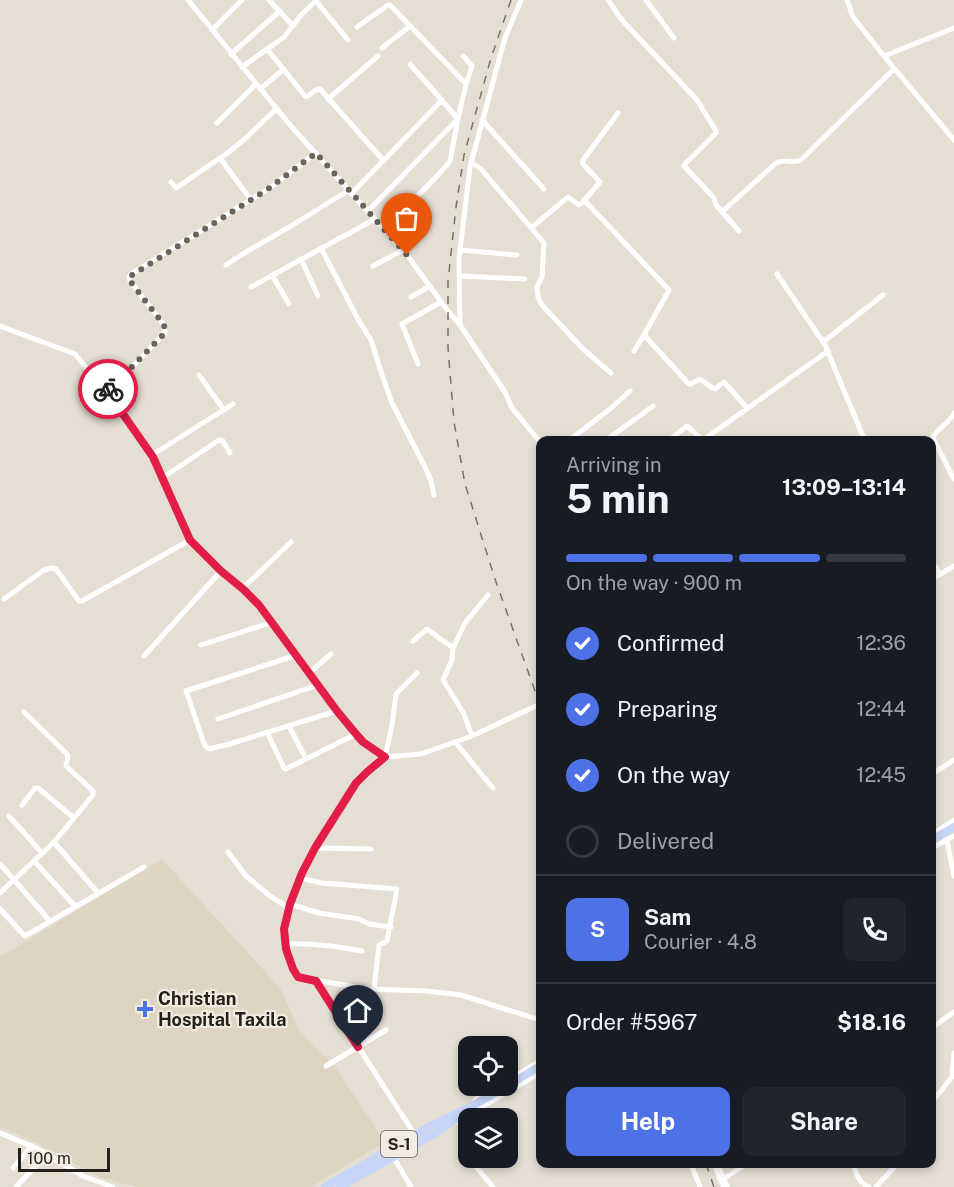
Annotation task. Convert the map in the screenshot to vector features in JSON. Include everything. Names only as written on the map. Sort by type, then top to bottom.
[{"type":"main road","points":[[936,838],[954,827]]},
{"type":"main road","name":"S-1","points":[[518,1079],[536,1068]]},
{"type":"main road","name":"S-1","points":[[340,1187],[490,1096]]},
{"type":"main road","name":"S-1","points":[[325,1187],[415,1135],[434,1129]]},
{"type":"street","points":[[188,0],[276,109],[402,250],[460,325],[505,392],[512,408],[536,437]]},
{"type":"street","points":[[212,30],[242,0]]},
{"type":"street","points":[[269,0],[294,26]]},
{"type":"street","points":[[460,325],[460,250],[471,162],[505,38],[521,0]]},
{"type":"street","points":[[608,0],[622,20],[697,100],[716,131],[684,166],[714,198],[716,205],[739,231]]},
{"type":"street","points":[[646,0],[674,38]]},
{"type":"street","points":[[847,0],[853,17],[954,140]]},
{"type":"street","points":[[242,67],[284,37],[302,14],[316,1],[348,40]]},
{"type":"street","points":[[357,27],[388,4],[466,84]]},
{"type":"street","points":[[231,54],[280,11]]},
{"type":"street","points":[[382,48],[410,26]]},
{"type":"street","points":[[884,56],[954,28]]},
{"type":"street","points":[[268,50],[305,96],[318,89],[383,160]]},
{"type":"street","points":[[328,99],[378,56]]},
{"type":"street","points":[[385,229],[450,161],[472,66],[463,56]]},
{"type":"street","points":[[410,64],[458,119]]},
{"type":"street","points":[[217,123],[258,87],[284,69]]},
{"type":"street","points":[[724,210],[776,163],[783,160],[796,162],[801,160],[894,69]]},
{"type":"street","points":[[226,265],[350,192],[442,100]]},
{"type":"street","points":[[171,182],[176,188],[220,158],[247,137],[276,109]]},
{"type":"street","points":[[531,228],[568,198],[579,204],[600,182],[582,160],[618,113]]},
{"type":"street","points":[[368,211],[458,119]]},
{"type":"street","points":[[483,120],[544,189]]},
{"type":"street","points":[[105,391],[129,370],[165,332],[164,325],[129,277],[251,200],[316,153]]},
{"type":"street","points":[[220,158],[251,200]]},
{"type":"street","points":[[471,162],[481,169],[544,243],[542,277],[537,287],[542,305],[583,348],[611,373]]},
{"type":"street","points":[[584,200],[669,290],[634,351]]},
{"type":"street","points":[[251,287],[375,219]]},
{"type":"street","points":[[321,248],[371,340],[392,403],[426,468],[434,495]]},
{"type":"street","points":[[373,266],[402,250]]},
{"type":"street","points":[[460,250],[517,255]]},
{"type":"street","points":[[301,259],[318,296]]},
{"type":"street","points":[[777,274],[828,351],[862,436]]},
{"type":"street","points":[[272,275],[289,304]]},
{"type":"street","points":[[459,276],[525,279]]},
{"type":"street","points":[[411,297],[430,286]]},
{"type":"street","points":[[823,342],[883,296]]},
{"type":"street","points":[[418,364],[402,324],[441,302]]},
{"type":"street","points":[[0,326],[75,354],[118,407],[152,455],[190,540],[259,605],[356,734],[363,742],[385,757]]},
{"type":"street","points":[[644,335],[689,384],[700,379],[715,389],[724,382],[747,408]]},
{"type":"street","points":[[711,436],[828,351]]},
{"type":"street","points":[[199,375],[224,410]]},
{"type":"street","points":[[575,436],[610,410],[630,391]]},
{"type":"street","points":[[152,455],[232,404]]},
{"type":"street","points":[[612,436],[653,406]]},
{"type":"street","points":[[934,436],[954,413]]},
{"type":"street","points":[[674,436],[687,426],[698,436]]},
{"type":"street","points":[[162,478],[219,441],[223,441],[230,453]]},
{"type":"street","points":[[936,444],[954,479]]},
{"type":"street","points":[[4,598],[44,570],[52,568],[56,569],[79,601],[82,601],[190,540]]},
{"type":"street","points":[[243,588],[291,542]]},
{"type":"street","points":[[936,576],[954,566]]},
{"type":"street","points":[[936,568],[940,574]]},
{"type":"street","points":[[144,656],[221,571]]},
{"type":"street","points":[[472,736],[464,714],[443,680],[452,660],[453,648],[465,623],[488,595]]},
{"type":"street","points":[[201,645],[273,622]]},
{"type":"street","points":[[413,641],[427,629],[453,648]]},
{"type":"street","points":[[309,673],[331,654]]},
{"type":"street","points":[[297,655],[186,691],[205,746],[209,749],[337,711]]},
{"type":"street","points":[[385,757],[396,694],[417,673]]},
{"type":"street","points":[[218,719],[318,685]]},
{"type":"street","points":[[536,706],[472,736],[421,754],[385,757],[367,772],[356,783],[315,848],[289,906],[284,929],[286,949],[298,977],[374,989],[461,995],[536,1019]]},
{"type":"street","points":[[0,893],[54,842],[93,795],[93,791],[66,766],[68,756],[66,753],[24,712]]},
{"type":"street","points":[[289,726],[306,759]]},
{"type":"street","points":[[267,732],[286,769],[356,734]]},
{"type":"street","points":[[455,742],[493,788]]},
{"type":"street","points":[[936,772],[953,762]]},
{"type":"street","points":[[22,805],[35,788],[38,788],[74,818]]},
{"type":"street","points":[[9,816],[42,853]]},
{"type":"street","points":[[936,831],[954,820]]},
{"type":"street","points":[[936,846],[954,836]]},
{"type":"street","points":[[947,840],[954,876]]},
{"type":"street","points":[[54,842],[98,893]]},
{"type":"street","points":[[315,848],[371,849]]},
{"type":"street","points":[[228,852],[246,876],[270,896],[289,906],[391,927]]},
{"type":"street","points":[[34,861],[75,906]]},
{"type":"street","points":[[0,864],[50,921]]},
{"type":"street","points":[[0,909],[25,936],[144,867]]},
{"type":"street","points":[[300,878],[322,883],[397,889],[387,941],[379,945],[374,989]]},
{"type":"street","points":[[285,944],[335,946],[362,951]]},
{"type":"street","points":[[316,981],[415,1135]]},
{"type":"street","points":[[936,1025],[954,1012]]},
{"type":"street","points":[[326,1066],[386,1030]]},
{"type":"street","points":[[936,1097],[952,1077],[954,1053]]},
{"type":"street","points":[[518,1074],[536,1063]]},
{"type":"street","points":[[434,1129],[536,1076]]},
{"type":"street","points":[[434,1129],[483,1096]]},
{"type":"street","points":[[0,1133],[32,1146],[93,1180],[114,1187]]},
{"type":"street","points":[[13,1168],[32,1146]]},
{"type":"street","points":[[16,1187],[46,1155]]},
{"type":"street","points":[[393,1156],[411,1187]]},
{"type":"street","points":[[477,1168],[493,1187]]},
{"type":"street","points":[[692,1187],[700,1186],[693,1168]]},
{"type":"street","points":[[718,1168],[724,1183],[741,1168]]},
{"type":"street","points":[[854,1168],[857,1178],[869,1187]]},
{"type":"street","points":[[876,1187],[893,1168]]},
{"type":"street","points":[[88,1187],[93,1180]]},
{"type":"shaded area","name":"Christian Hospital Taxila","points":[[162,859],[280,988],[299,1030],[336,1068],[385,1142],[311,1187],[136,1187],[99,1177],[37,1143],[0,1127],[0,957]]},
{"type":"railway","points":[[511,0],[491,58],[464,155],[448,281],[448,348],[454,422],[465,484],[495,579],[536,694]]},
{"type":"railway","points":[[707,1168],[714,1187]]},
{"type":"way so far","points":[[108,389],[165,332],[164,325],[130,281],[131,274],[268,189],[316,153],[407,255]]},
{"type":"place","name":"Christian Hospital Taxila","points":[[145,1009]]},
{"type":"route","points":[[108,389],[105,391],[153,457],[190,540],[259,605],[356,734],[363,742],[385,757],[356,783],[315,848],[290,904],[284,929],[286,949],[298,977],[316,981],[358,1047]]}]
